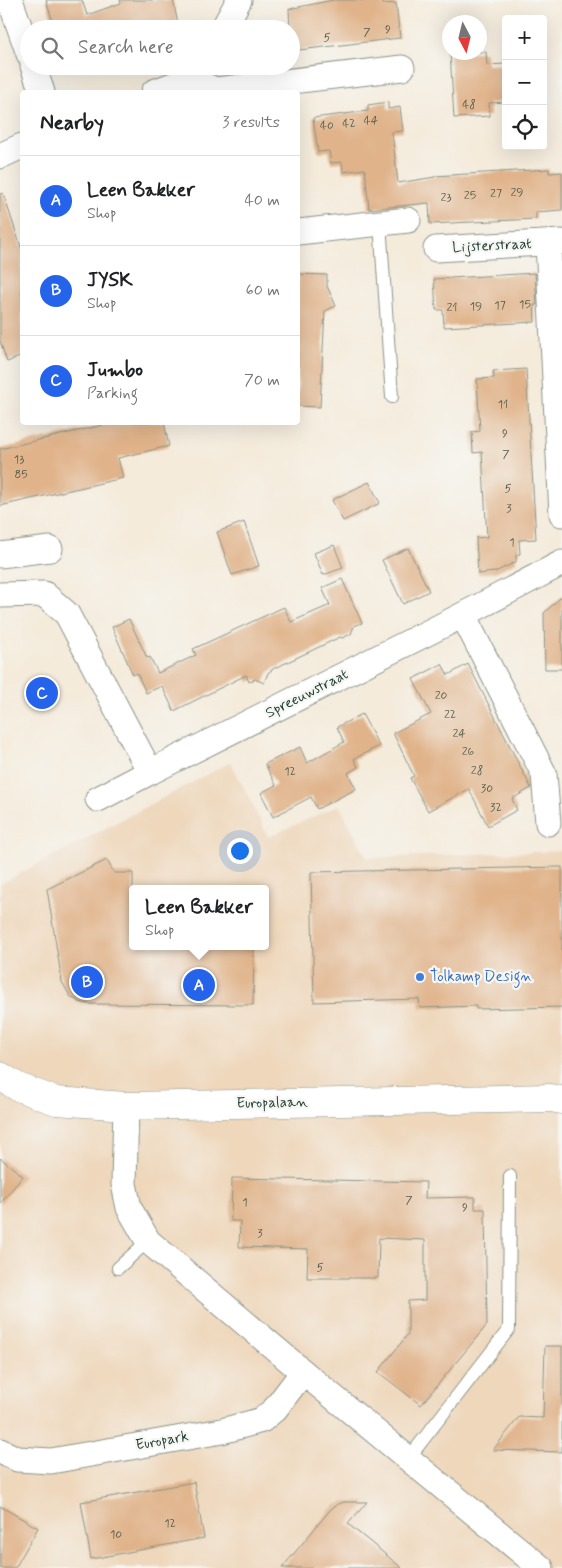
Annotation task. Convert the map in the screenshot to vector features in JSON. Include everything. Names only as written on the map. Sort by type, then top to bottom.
[{"type":"street","points":[[10,0],[20,28]]},
{"type":"street","points":[[228,20],[239,0]]},
{"type":"street","points":[[198,75],[216,90],[402,68]]},
{"type":"street","points":[[36,75],[41,90]]},
{"type":"street","points":[[158,90],[189,75]]},
{"type":"street","points":[[0,156],[20,147]]},
{"type":"street","points":[[300,232],[408,220]]},
{"type":"street","name":"Lijsterstraat","points":[[436,249],[555,242],[562,514]]},
{"type":"street","points":[[0,554],[50,549]]},
{"type":"street","name":"Spreeuwstraat","points":[[98,798],[463,615],[562,563]]},
{"type":"street","points":[[0,595],[44,594],[67,614],[150,772]]},
{"type":"street","points":[[463,615],[544,774],[548,823]]},
{"type":"street","name":"Europalaan","points":[[0,1076],[18,1087],[56,1101],[126,1106],[558,1098]]},
{"type":"street","points":[[126,1106],[124,1184],[128,1208],[148,1241],[303,1372],[541,1568]]},
{"type":"street","name":"Europark","points":[[0,1451],[17,1459],[51,1461],[230,1429],[262,1420],[274,1409],[303,1372]]},
{"type":"lane","points":[[380,223],[392,397]]},
{"type":"lane","points":[[408,1458],[509,1329],[510,1176]]},
{"type":"lane","points":[[118,1268],[148,1241]]},
{"type":"shaded area","points":[[231,762],[268,837],[339,805],[367,858],[562,851],[562,1568],[0,1568],[0,884]]},
{"type":"building","points":[[46,0],[82,0],[87,15],[121,3],[120,0],[173,0],[177,20],[52,20]]},
{"type":"building","points":[[333,0],[383,0],[383,4],[396,3],[400,38],[300,50],[300,20],[290,20],[289,9]]},
{"type":"building","points":[[450,60],[487,60],[487,65],[502,64],[502,102],[489,103],[490,116],[454,118]]},
{"type":"building","points":[[388,102],[388,109],[400,107],[403,131],[392,132],[398,183],[435,176],[549,169],[549,173],[562,172],[562,210],[536,212],[536,219],[430,224],[429,203],[369,209],[365,169],[343,172],[342,162],[331,163],[329,151],[318,152],[313,118],[368,111],[368,105]]},
{"type":"building","points":[[3,193],[20,244],[20,357],[7,362],[0,341],[0,194]]},
{"type":"building","points":[[535,273],[537,305],[534,305],[535,322],[444,327],[443,310],[436,310],[434,279]]},
{"type":"building","points":[[300,274],[327,275],[327,286],[336,306],[325,311],[320,407],[300,406]]},
{"type":"building","points":[[526,369],[536,539],[519,540],[520,554],[516,555],[516,562],[495,572],[478,574],[476,538],[487,537],[482,452],[473,453],[472,432],[480,431],[477,379],[494,378],[493,371]]},
{"type":"building","points":[[103,425],[165,425],[169,446],[118,458],[123,478],[0,506],[0,449]]},
{"type":"building","points":[[369,482],[380,503],[343,521],[332,500]]},
{"type":"building","points":[[244,522],[259,566],[232,575],[217,532]]},
{"type":"building","points":[[334,545],[343,568],[323,575],[314,553]]},
{"type":"building","points":[[408,548],[429,591],[403,604],[382,560]]},
{"type":"building","points":[[342,579],[362,623],[354,626],[351,634],[340,637],[273,669],[268,673],[264,683],[255,679],[249,682],[246,675],[174,711],[162,686],[146,693],[137,673],[133,675],[112,627],[129,619],[147,658],[150,657],[158,673],[196,655],[193,649],[284,607],[291,622],[330,605],[322,588]]},
{"type":"building","points":[[562,596],[562,669],[545,669],[544,613]]},
{"type":"building","points":[[442,664],[448,675],[468,664],[531,788],[512,799],[517,810],[488,826],[469,789],[428,811],[410,778],[414,776],[393,733],[431,714],[413,679]]},
{"type":"building","points":[[362,714],[379,746],[354,759],[358,767],[348,773],[356,789],[317,809],[311,797],[273,817],[261,793],[276,785],[265,764],[300,747],[307,763],[344,742],[337,727]]},
{"type":"building","points":[[107,860],[114,873],[133,873],[133,885],[129,885],[129,950],[254,950],[253,1005],[89,1004],[79,1002],[70,996],[62,982],[47,889]]},
{"type":"building","points":[[562,867],[562,1007],[476,1009],[476,1006],[420,1008],[419,999],[314,1002],[311,872]]},
{"type":"building","points":[[0,1158],[23,1176],[0,1204]]},
{"type":"building","points":[[232,1178],[426,1182],[425,1198],[475,1197],[475,1209],[485,1209],[487,1325],[421,1405],[378,1372],[408,1334],[408,1301],[425,1300],[425,1240],[379,1238],[378,1278],[307,1278],[308,1249],[239,1247],[240,1221],[231,1221]]},
{"type":"building","points":[[545,1346],[562,1346],[562,1452],[493,1450],[519,1417],[543,1418]]},
{"type":"building","points":[[194,1482],[204,1538],[91,1559],[81,1502]]},
{"type":"building","points":[[344,1502],[367,1502],[348,1524],[402,1568],[282,1568],[330,1510]]},
{"type":"building","points":[[0,1506],[38,1528],[15,1568],[0,1568]]},
{"type":"place","name":"Jumbo","points":[[42,693]]},
{"type":"place","name":"Tolkamp Design","points":[[420,977]]},
{"type":"place","name":"JYSK","points":[[87,982]]},
{"type":"place","name":"Leen Bakker","points":[[199,985]]}]
